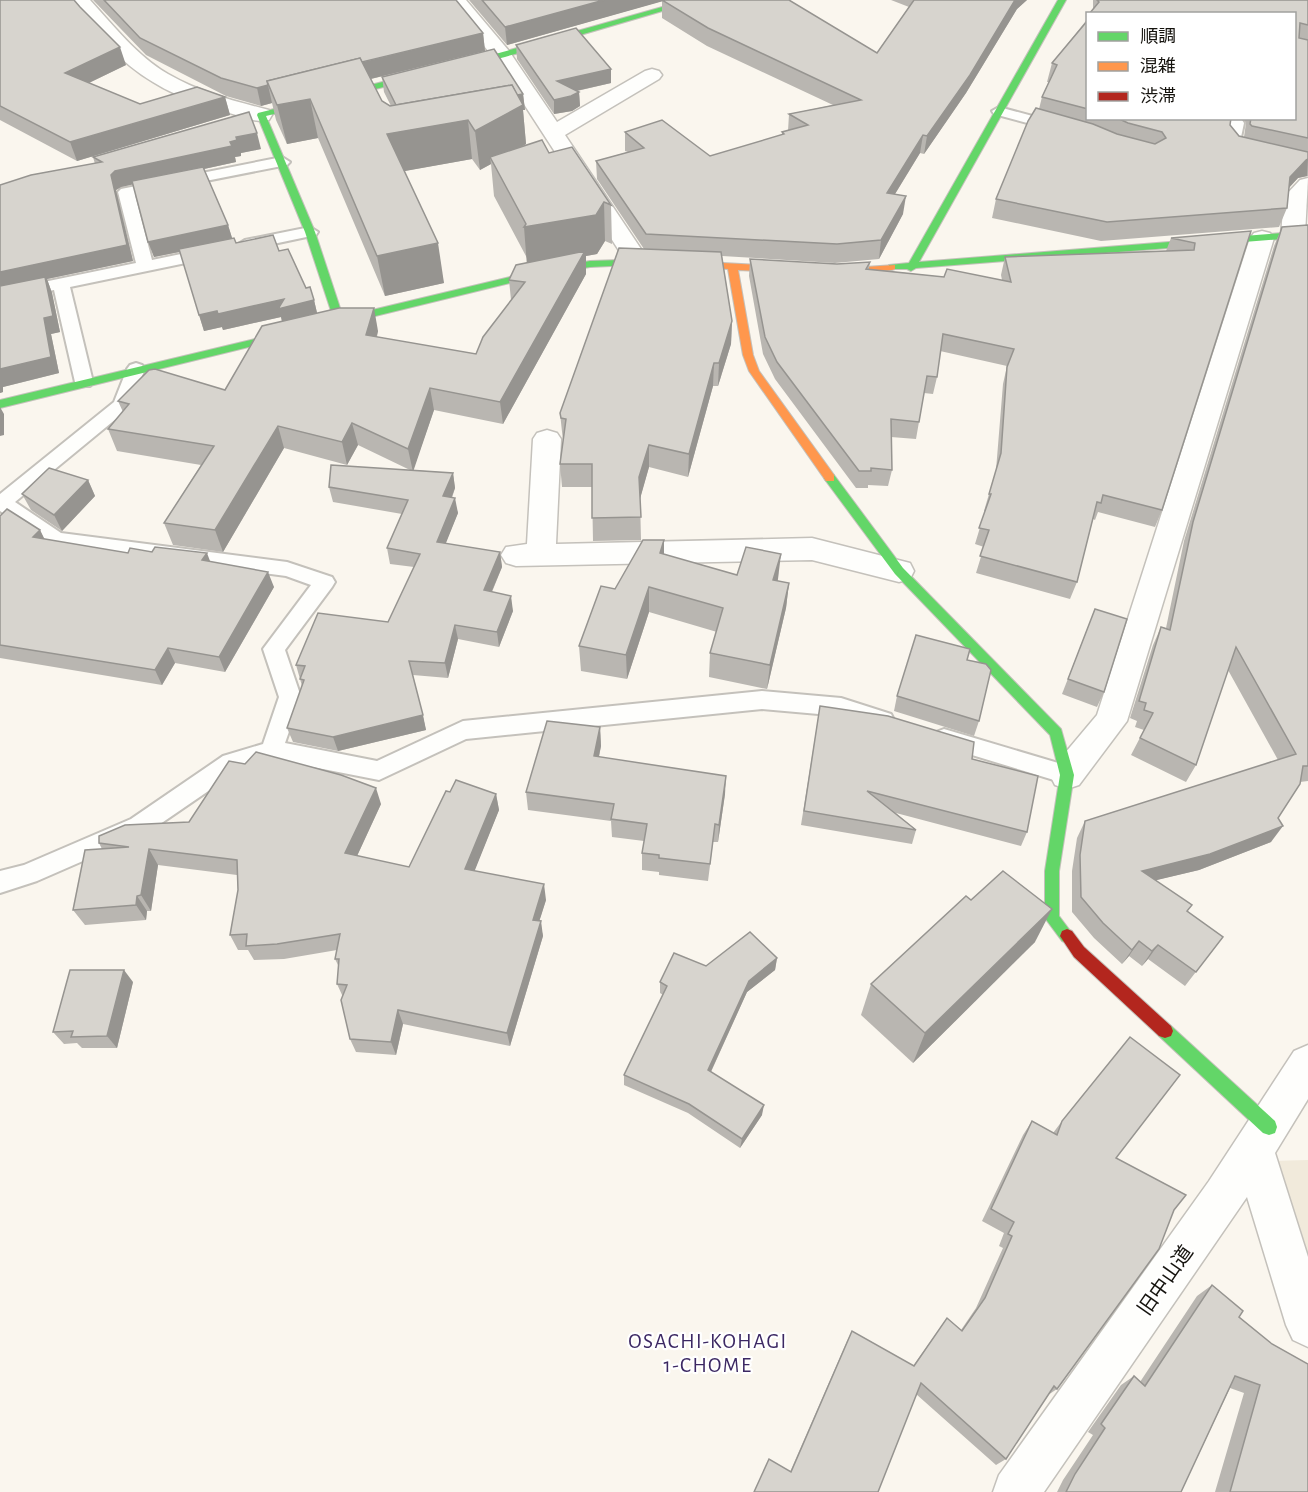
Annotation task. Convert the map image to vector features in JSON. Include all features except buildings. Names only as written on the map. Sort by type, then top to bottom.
[{"type":"street","points":[[80,0],[143,65],[160,78],[210,100],[261,115],[310,232],[339,321]]},
{"type":"street","points":[[456,0],[502,55],[637,261]]},
{"type":"street","points":[[227,125],[261,115],[374,92],[696,0]]},
{"type":"street","points":[[911,268],[1062,0]]},
{"type":"street","points":[[554,133],[652,75]]},
{"type":"street","points":[[0,404],[136,369],[543,272],[590,264],[637,261],[835,272],[911,268],[1301,234],[1295,197],[1308,185]]},
{"type":"street","points":[[1067,775],[1111,721],[1262,238]]},
{"type":"street","points":[[734,267],[748,355],[754,370],[821,466],[899,571],[1056,733],[1067,775],[1052,871],[1052,918],[1079,952],[1261,1138],[1308,1325]]},
{"type":"street","points":[[547,440],[528,555],[812,549],[899,571]]},
{"type":"street","name":"旧中山道","points":[[1016,1492],[1224,1196],[1308,1064]]},
{"type":"lane","points":[[999,111],[1073,131]]},
{"type":"lane","points":[[518,117],[540,113]]},
{"type":"lane","points":[[1225,120],[1237,123],[1232,144],[1239,150],[1262,155]]},
{"type":"lane","points":[[145,266],[126,192],[282,162]]},
{"type":"lane","points":[[0,296],[310,232]]},
{"type":"lane","points":[[61,284],[84,382]]},
{"type":"lane","points":[[136,369],[122,405],[1,504],[56,539],[287,569],[325,582],[274,649],[290,697],[272,750]]},
{"type":"lane","points":[[0,882],[28,874],[139,826],[231,763],[272,750],[379,771],[464,730],[762,700],[841,707],[1067,775]]},
{"type":"shaded area","points":[[1308,1160],[1308,1282],[1272,1161]]},
{"type":"traffic: fast","points":[[339,320],[310,232],[261,115],[502,55],[696,0]]},
{"type":"traffic: fast","points":[[911,268],[1062,0]]},
{"type":"traffic: fast","points":[[892,267],[1308,234]]},
{"type":"traffic: fast","points":[[0,404],[543,272],[590,264],[650,262]]},
{"type":"traffic: fast","points":[[830,478],[899,571],[1056,733],[1067,775],[1052,871],[1052,918],[1067,936]]},
{"type":"traffic: fast","points":[[1165,1031],[1269,1127]]},
{"type":"traffic: slow","points":[[650,262],[835,272],[892,267]]},
{"type":"traffic: slow","points":[[733,267],[748,355],[754,371],[830,478]]},
{"type":"traffic: jam","points":[[1067,936],[1079,952],[1165,1031]]},
{"type":"district","name":"OSACHI-KOHAGI 1-CHOME","points":[[708,1353]]}]
